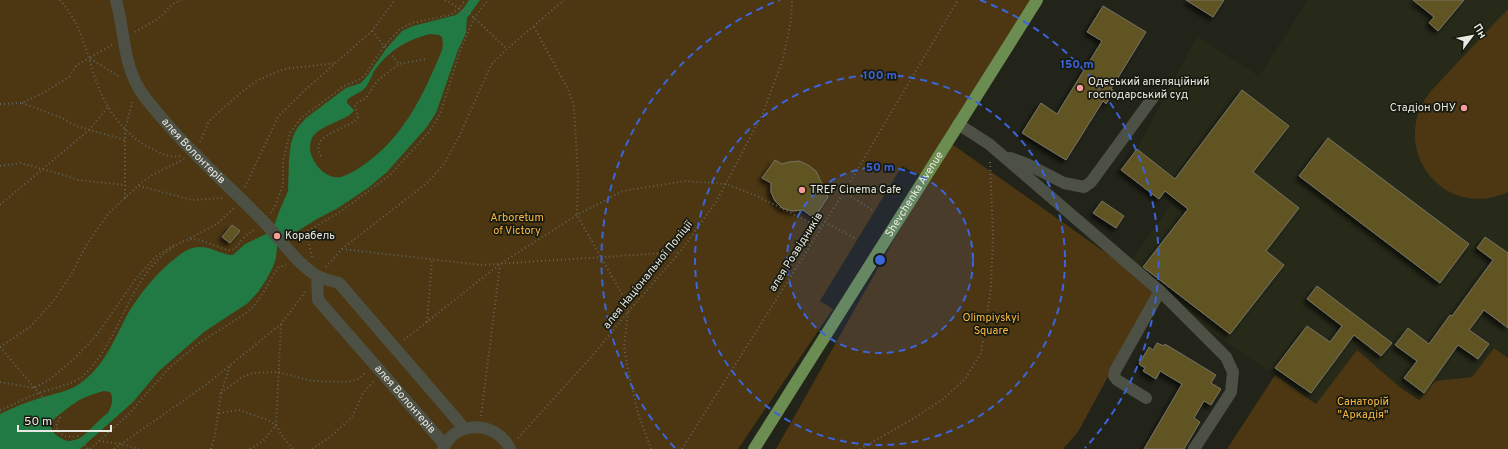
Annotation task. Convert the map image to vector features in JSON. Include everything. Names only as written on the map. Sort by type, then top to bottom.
[{"type":"main road","name":"Shevchenka Avenue","points":[[754,449],[1037,0]]},
{"type":"street","name":"алея Волонтерів","points":[[116,0],[125,52],[131,74],[138,87],[173,132],[240,197],[301,263],[317,276],[339,283],[464,428],[453,435],[444,447],[318,300],[317,276]]},
{"type":"street","points":[[1003,156],[1027,164],[1064,183],[1084,187],[1091,182],[1154,96]]},
{"type":"street","points":[[958,124],[989,144],[1160,291],[1226,356],[1233,372],[1231,392],[1194,449]]},
{"type":"street","points":[[1146,398],[1117,380],[1114,376],[1115,371],[1160,291]]},
{"type":"street","points":[[464,428],[480,426],[492,430],[502,437],[510,448]]},
{"type":"path","points":[[60,0],[80,30],[97,84],[108,107],[125,129],[143,144],[165,156],[177,157],[194,154]]},
{"type":"path","points":[[0,382],[34,388],[49,380],[73,360],[96,336],[135,280],[155,258],[168,248],[218,224],[230,213],[240,197],[278,117],[306,89],[372,31],[395,0]]},
{"type":"path","points":[[445,0],[470,14],[507,49]]},
{"type":"path","points":[[264,222],[275,206],[283,185],[283,160],[290,133],[301,118],[344,86],[359,80],[365,75],[400,29],[412,23],[450,15],[462,9],[465,0]]},
{"type":"path","points":[[317,276],[306,232],[340,212],[390,175],[430,132],[440,114],[460,51],[474,18],[488,0]]},
{"type":"path","points":[[114,449],[207,384],[281,324],[317,276],[342,249],[427,183],[444,164],[458,139],[491,65],[507,49],[564,0]]},
{"type":"path","name":"алея Національної Поліції","points":[[510,448],[680,252],[716,202],[763,113],[783,59],[791,20],[792,0]]},
{"type":"path","name":"алея Розвідників","points":[[682,449],[844,192],[958,0]]},
{"type":"path","points":[[533,27],[568,89],[574,108],[578,176],[577,215],[623,296],[628,312],[625,328],[626,354],[638,413],[651,449]]},
{"type":"path","points":[[372,31],[398,64]]},
{"type":"path","points":[[22,103],[59,84],[69,77],[77,65],[88,58]]},
{"type":"path","points":[[321,156],[319,146],[321,141],[333,132],[356,121],[358,117],[355,106],[356,102],[366,98],[377,81],[398,64],[426,59]]},
{"type":"path","points":[[301,263],[280,266],[254,306],[244,314],[199,342],[169,368],[129,414],[89,449],[78,436],[70,438],[61,435],[58,432],[56,426],[60,418],[0,347],[30,327],[54,300],[71,275],[87,244],[108,214],[138,186],[154,174],[194,154],[209,121],[239,94],[258,80],[284,69],[336,63]]},
{"type":"path","points":[[0,104],[22,103],[89,130],[125,140]]},
{"type":"path","points":[[0,205],[89,130],[108,107]]},
{"type":"path","points":[[125,129],[125,198]]},
{"type":"path","points":[[860,449],[916,417],[943,399],[965,379],[981,353],[991,288],[993,235],[989,144]]},
{"type":"path","points":[[0,166],[20,163],[78,180],[125,185]]},
{"type":"path","points":[[500,264],[577,215],[623,191],[685,181],[726,184],[757,196],[821,228]]},
{"type":"path","points":[[138,186],[192,200],[240,197]]},
{"type":"path","points":[[844,192],[872,210]]},
{"type":"path","points":[[825,222],[854,238]]},
{"type":"path","points":[[188,239],[195,238],[229,251],[235,249],[245,236],[250,233]]},
{"type":"path","points":[[0,410],[39,393],[74,382],[83,376],[94,364],[113,335],[139,285],[152,267],[167,251],[180,242]]},
{"type":"path","points":[[342,249],[466,264],[500,264],[680,252]]},
{"type":"path","points":[[427,322],[432,260]]},
{"type":"path","points":[[480,426],[500,264]]},
{"type":"path","points":[[281,324],[276,424],[293,449]]},
{"type":"path","points":[[210,449],[219,413],[221,392],[230,365]]},
{"type":"path","points":[[312,449],[330,437],[352,417],[363,393],[382,373]]},
{"type":"path","points":[[219,413],[239,410],[276,424]]},
{"type":"path","points":[[250,449],[263,441],[276,424]]},
{"type":"path","points":[[99,441],[121,444],[139,449]]},
{"type":"shaded area","points":[[469,0],[480,0],[467,18],[466,33],[458,50],[436,113],[426,128],[387,172],[368,188],[338,208],[280,242],[277,247],[273,267],[258,292],[248,303],[204,332],[159,371],[133,402],[80,449],[0,449],[0,414],[27,402],[72,388],[89,376],[108,352],[136,301],[155,277],[179,255],[196,247],[203,247],[224,254],[233,255],[245,244],[266,234],[274,226],[288,191],[291,143],[298,127],[306,118],[346,88],[361,83],[386,49],[402,31],[413,26],[456,15],[463,9]],"holes":[[[430,34],[439,35],[442,37],[442,50],[420,99],[401,129],[389,143],[362,166],[341,177],[327,175],[321,170],[312,157],[310,149],[314,135],[323,128],[353,112],[354,110],[347,103],[347,100],[365,88],[374,71],[385,58],[405,43]],[[104,391],[110,392],[112,397],[112,402],[108,413],[84,435],[69,441],[62,439],[53,432],[51,429],[51,422],[71,405],[90,395]]]},
{"type":"shaded area","points":[[1308,0],[1508,0],[1508,358],[1494,348],[1472,377],[1435,381],[1419,400],[1401,388],[1357,350],[1316,404],[1166,300],[1126,267],[1170,206],[1121,170],[1137,149],[1197,36],[1259,76]]},
{"type":"green space","name":"Arboretum of Victory","points":[[0,0],[1034,0],[922,176],[902,166],[820,301],[833,309],[738,449],[0,449]]},
{"type":"green space","name":"Стадіон ОНУ","points":[[1508,9],[1508,192],[1484,199],[1462,197],[1443,188],[1428,174],[1418,155],[1415,135],[1419,113],[1431,91]]},
{"type":"green space","name":"Olimpiyskyi Square","points":[[949,142],[1126,267],[1155,290],[1078,432],[1063,449],[776,449]]},
{"type":"green space","name":"Санаторій \"Аркадія\"","points":[[1494,348],[1508,358],[1508,449],[1227,449],[1275,375],[1316,404],[1357,350],[1401,388],[1419,400],[1435,381],[1472,377]]},
{"type":"building","points":[[1186,0],[1224,0],[1213,17]]},
{"type":"building","points":[[1413,0],[1464,0],[1438,31],[1429,23],[1434,17]]},
{"type":"building","points":[[1103,6],[1146,32],[1111,89],[1114,91],[1106,104],[1103,101],[1066,160],[1022,133],[1041,103],[1057,114],[1102,41],[1087,32]]},
{"type":"building","points":[[1242,90],[1289,126],[1253,172],[1299,208],[1266,251],[1284,265],[1230,334],[1143,267],[1188,209],[1165,191],[1159,199],[1121,170],[1137,149],[1175,179]]},
{"type":"building","points":[[1328,138],[1469,244],[1440,283],[1299,176]]},
{"type":"building","name":"TREF Cinema Cafe","points":[[775,160],[782,164],[799,161],[816,171],[828,197],[814,218],[803,210],[792,211],[782,208],[775,201],[771,192],[771,183],[762,178]]},
{"type":"building","points":[[1102,201],[1124,216],[1116,228],[1093,213]]},
{"type":"building","points":[[232,225],[240,231],[230,243],[222,237]]},
{"type":"building","points":[[1485,237],[1508,253],[1508,328],[1484,310],[1469,330],[1489,344],[1478,359],[1458,345],[1424,393],[1404,378],[1417,361],[1395,345],[1408,328],[1429,344],[1450,315],[1452,316],[1493,260],[1477,248]]},
{"type":"building","points":[[1317,286],[1392,343],[1381,356],[1354,335],[1311,393],[1275,368],[1307,326],[1330,342],[1342,326],[1307,299]]},
{"type":"building","points":[[1157,343],[1164,346],[1165,344],[1216,375],[1211,383],[1221,389],[1211,405],[1204,401],[1194,418],[1200,422],[1184,449],[1144,449],[1182,384],[1160,371],[1156,379],[1143,371],[1145,368],[1139,364],[1149,347],[1153,350]]},
{"type":"place","name":"Одеський апеляційний господарський суд","points":[[1080,88]]},
{"type":"place","name":"Стадіон ОНУ","points":[[1464,108]]},
{"type":"place","name":"TREF Cinema Cafe","points":[[802,190]]},
{"type":"place","name":"Корабель","points":[[277,236]]}]
